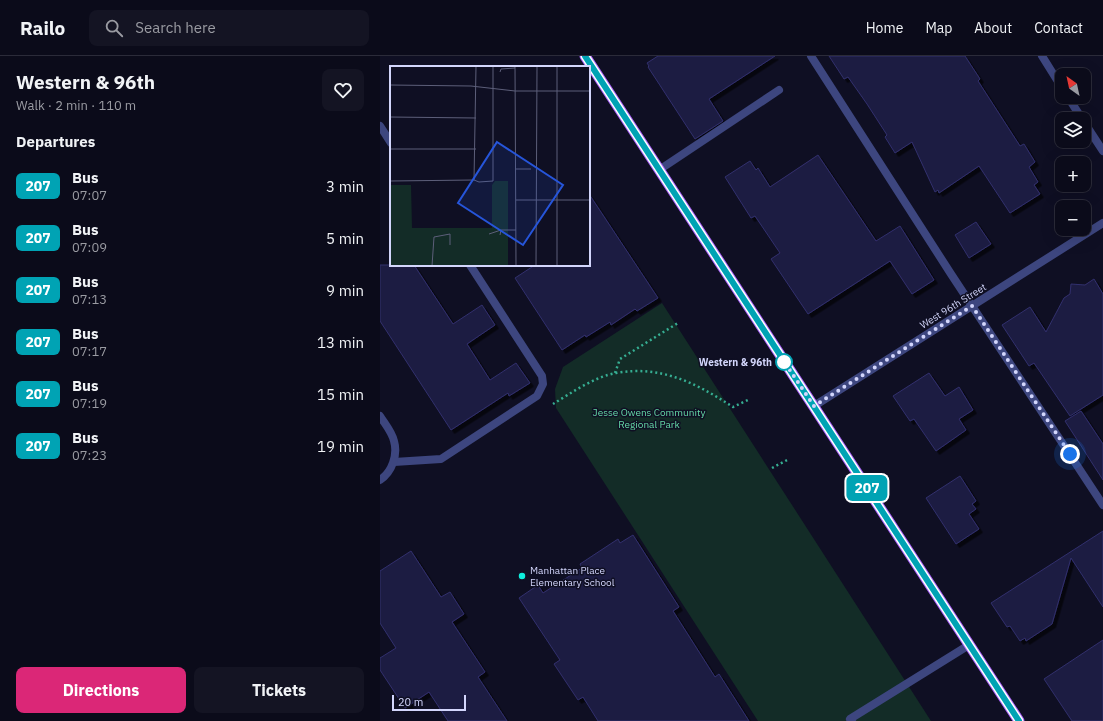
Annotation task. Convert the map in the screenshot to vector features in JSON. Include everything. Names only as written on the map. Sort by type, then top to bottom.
[{"type":"main road","points":[[585,56],[1019,721]]},
{"type":"street","points":[[811,56],[972,306],[1103,505]]},
{"type":"street","points":[[1042,56],[1055,77]]},
{"type":"street","points":[[659,170],[779,90]]},
{"type":"street","points":[[380,126],[390,141]]},
{"type":"street","points":[[1091,133],[1103,151]]},
{"type":"street","name":"West 96th Street","points":[[814,406],[1103,223]]},
{"type":"street","points":[[394,462],[441,459],[537,396],[543,384],[542,376],[471,266]]},
{"type":"street","points":[[380,416],[394,440],[394,462],[385,477],[380,480]]},
{"type":"street","points":[[849,720],[969,645]]},
{"type":"path","points":[[615,373],[620,359],[678,323]]},
{"type":"path","points":[[551,406],[577,390],[615,373],[645,371],[689,381],[733,408],[750,399]]},
{"type":"path","points":[[772,468],[788,459]]},
{"type":"green space","name":"Jesse Owens Community Regional Park","points":[[662,303],[931,721],[758,721],[556,408],[555,389],[563,367]]},
{"type":"building","points":[[658,56],[775,56],[709,99],[723,121],[695,139],[648,67],[649,66],[647,63]]},
{"type":"building","points":[[829,56],[965,56],[980,79],[978,81],[1020,146],[1024,144],[1035,162],[1029,167],[1038,182],[1034,185],[1040,194],[1010,213],[979,166],[939,193],[938,190],[935,192],[912,142],[895,153],[885,137],[887,135],[867,104],[848,77],[844,79]]},
{"type":"building","points":[[818,155],[876,241],[900,226],[934,280],[912,294],[890,261],[808,314],[771,259],[780,253],[755,216],[751,218],[725,177],[750,161],[756,170],[758,168],[770,187]]},
{"type":"building","points":[[590,196],[658,298],[637,311],[635,309],[611,325],[610,322],[586,337],[585,335],[562,350],[515,278],[533,266],[590,266]]},
{"type":"building","points":[[976,222],[991,244],[969,258],[955,235]]},
{"type":"building","points":[[380,265],[415,266],[453,324],[482,305],[495,325],[467,344],[490,380],[516,363],[530,383],[509,396],[508,393],[451,430],[380,321]]},
{"type":"building","points":[[1094,279],[1103,294],[1103,395],[1070,416],[1034,363],[1029,366],[1002,325],[1030,307],[1046,332],[1064,298],[1070,294],[1071,284],[1085,285]]},
{"type":"building","points":[[929,373],[945,396],[959,387],[973,410],[959,419],[966,430],[936,451],[914,419],[910,421],[893,396]]},
{"type":"building","points":[[1081,411],[1103,444],[1103,480],[1065,421]]},
{"type":"building","points":[[960,476],[976,501],[972,504],[976,509],[969,514],[979,529],[956,544],[926,498]]},
{"type":"building","points":[[1103,531],[1103,607],[1071,558],[1052,624],[1026,641],[1025,638],[1020,641],[1010,626],[1007,627],[991,603]]},
{"type":"building","points":[[633,535],[679,607],[673,611],[715,677],[719,674],[749,721],[598,721],[583,697],[578,700],[554,664],[560,660],[519,598],[538,585],[543,593],[582,568],[580,564],[618,539],[620,543]]},
{"type":"building","points":[[411,551],[441,597],[450,592],[464,614],[452,622],[485,672],[478,677],[507,721],[448,721],[429,692],[405,708],[380,670],[380,658],[396,648],[380,623],[380,571]]},
{"type":"building","points":[[1103,640],[1103,721],[1072,721],[1044,679]]},
{"type":"bus line","name":"207","points":[[585,56],[1019,721]]},
{"type":"place","name":"Western & 96th","points":[[784,362]]},
{"type":"place","name":"Manhattan Place Elementary School","points":[[522,576]]},
{"type":"route","points":[[784,362],[783,360],[814,406],[972,306],[1070,454]]}]
